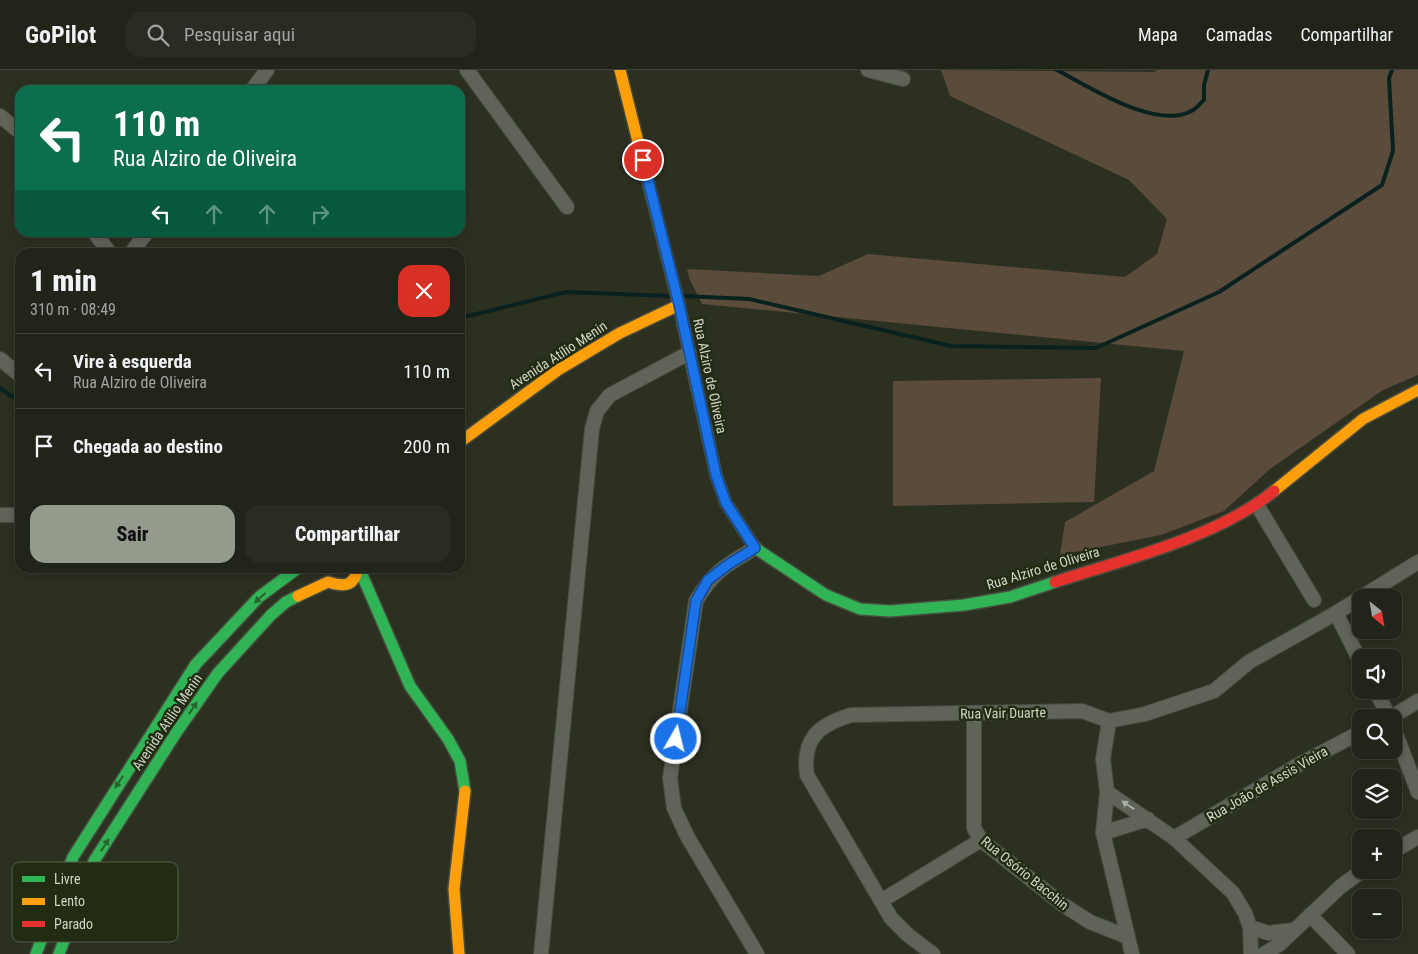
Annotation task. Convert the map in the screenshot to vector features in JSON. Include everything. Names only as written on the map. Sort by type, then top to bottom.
[{"type":"street","points":[[256,85],[267,70]]},
{"type":"street","points":[[467,70],[566,207]]},
{"type":"street","name":"Rua Alziro de Oliveira","points":[[620,70],[675,287],[716,475],[726,503],[755,548],[826,595],[860,609],[890,611],[936,608],[1010,597],[1199,534],[1257,505],[1363,419],[1402,396],[1418,390]]},
{"type":"street","points":[[868,70],[903,79]]},
{"type":"street","points":[[0,116],[15,128]]},
{"type":"street","points":[[98,237],[105,248]]},
{"type":"street","points":[[135,248],[142,237]]},
{"type":"street","name":"Avenida Atílio Menin","points":[[465,438],[558,370],[620,333],[678,303]]},
{"type":"street","points":[[541,954],[592,429],[597,411],[610,395],[689,353]]},
{"type":"street","points":[[0,359],[15,371]]},
{"type":"street","points":[[1257,505],[1314,600]]},
{"type":"street","points":[[0,515],[15,515]]},
{"type":"street","points":[[755,548],[708,580],[696,601],[670,778],[674,808],[687,836],[757,954]]},
{"type":"street","points":[[1132,954],[1103,834],[1108,792],[1103,759],[1108,721],[1145,714],[1214,691],[1249,662],[1336,613],[1418,562]]},
{"type":"street","name":"Avenida Atilio Menin","points":[[71,862],[196,664],[224,632],[260,597],[291,573]]},
{"type":"street","name":"Avenida Atilio Menin","points":[[94,862],[208,686],[271,615],[308,590],[329,580],[350,583],[356,577],[357,573]]},
{"type":"street","points":[[360,573],[410,686],[448,739],[460,761],[466,795],[454,889],[459,954]]},
{"type":"street","points":[[329,580],[354,596],[381,618]]},
{"type":"street","points":[[1336,613],[1354,649]]},
{"type":"street","points":[[1402,711],[1418,701]]},
{"type":"street","name":"Rua Vair Duarte","points":[[933,954],[908,935],[891,918],[807,775],[805,759],[810,742],[819,729],[835,720],[851,715],[1082,711],[1108,721]]},
{"type":"street","name":"Rua Osório Bacchin","points":[[974,713],[974,828],[981,840],[1062,904],[1090,922],[1128,937]]},
{"type":"street","name":"Rua João de Assis Vieira","points":[[1174,838],[1298,765],[1352,737]]},
{"type":"street","points":[[1402,749],[1418,792]]},
{"type":"street","points":[[1108,792],[1174,838],[1233,893],[1245,913],[1250,927],[1251,954]]},
{"type":"street","points":[[1103,834],[1148,819]]},
{"type":"street","points":[[1402,846],[1418,837]]},
{"type":"street","points":[[881,901],[981,840]]},
{"type":"street","points":[[1264,954],[1280,944],[1340,887],[1352,878]]},
{"type":"street","points":[[1310,915],[1348,954]]},
{"type":"street","points":[[1250,927],[1268,933],[1293,930]]},
{"type":"street","name":"Avenida Atilio Menin","points":[[36,954],[41,942]]},
{"type":"street","name":"Avenida Atilio Menin","points":[[59,954],[64,942]]},
{"type":"shaded area","points":[[941,70],[1154,72],[1158,70],[1418,70],[1418,375],[1383,390],[1270,469],[1224,511],[1161,535],[1060,555],[1065,522],[1154,471],[1184,351],[702,304],[690,280],[687,269],[819,276],[868,254],[1125,277],[1157,254],[1167,219],[1129,180],[950,96]]},
{"type":"shaded area","points":[[1101,378],[1094,502],[893,506],[893,381]]},
{"type":"waterway","points":[[1057,70],[1124,104],[1161,115],[1178,115],[1197,107],[1204,100],[1204,85],[1208,70]]},
{"type":"waterway","points":[[684,296],[749,299],[951,346],[1096,348],[1219,292],[1382,185],[1393,151],[1389,78],[1392,70]]},
{"type":"waterway","points":[[465,317],[566,292],[670,296]]},
{"type":"waterway","points":[[0,388],[15,398]]},
{"type":"traffic: fast","points":[[697,389],[716,475],[726,503],[755,548],[826,595],[860,609],[890,611],[964,605],[1010,597],[1055,582]]},
{"type":"traffic: fast","points":[[71,862],[196,664],[259,597],[291,573]]},
{"type":"traffic: fast","points":[[361,573],[410,686],[448,739],[460,761],[465,791]]},
{"type":"traffic: fast","points":[[94,862],[178,730],[218,673],[271,615],[286,602],[298,596]]},
{"type":"traffic: fast","points":[[36,954],[41,942]]},
{"type":"traffic: fast","points":[[59,954],[64,942]]},
{"type":"traffic: slow","points":[[620,70],[679,305],[697,389]]},
{"type":"traffic: slow","points":[[465,438],[558,370],[620,333],[679,305]]},
{"type":"traffic: slow","points":[[1274,491],[1363,419],[1418,390]]},
{"type":"traffic: slow","points":[[298,596],[328,582],[339,585],[348,584],[354,579],[356,573]]},
{"type":"traffic: slow","points":[[459,954],[454,889],[465,791]]},
{"type":"traffic: jam","points":[[1055,582],[1169,546],[1198,534],[1225,522],[1274,491]]},
{"type":"route","points":[[643,160],[679,304],[716,475],[726,503],[740,528],[755,548],[708,580],[696,601],[676,739]]}]
